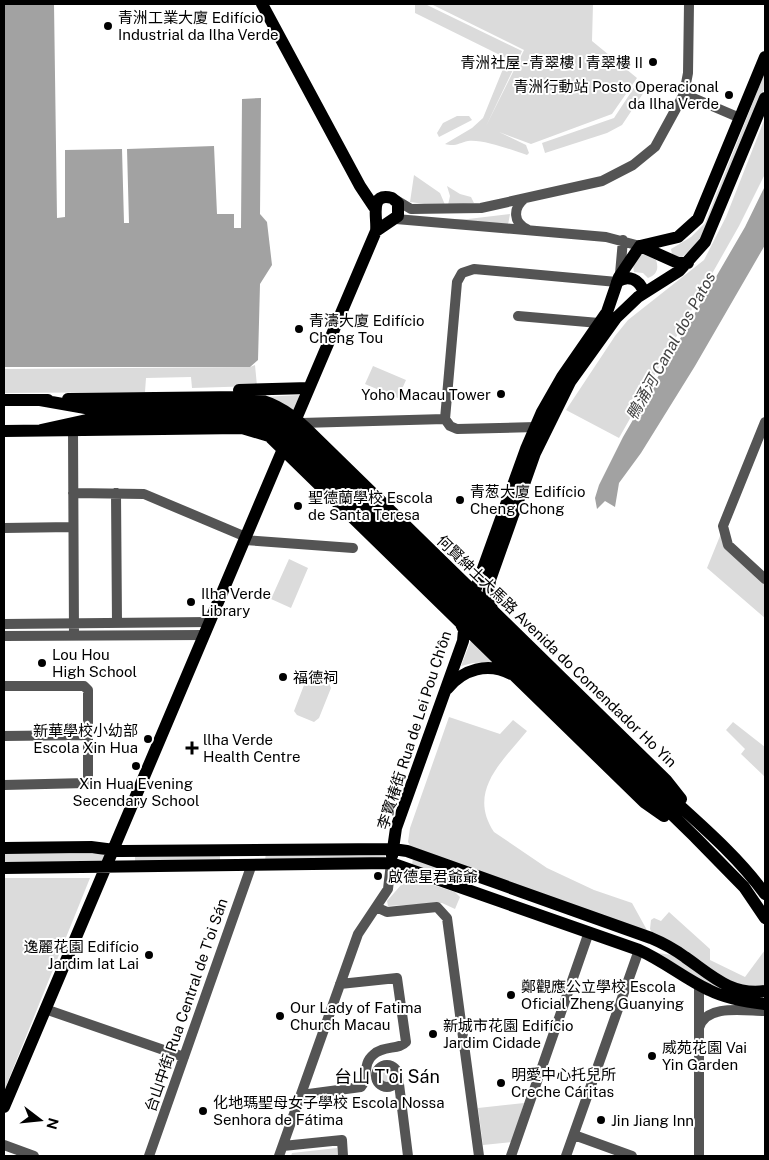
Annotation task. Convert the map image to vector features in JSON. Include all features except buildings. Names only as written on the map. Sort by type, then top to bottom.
[{"type":"main road","points":[[262,4],[360,186],[382,205],[400,208],[392,221],[376,231]]},
{"type":"main road","points":[[640,246],[669,240],[686,232],[698,218],[765,57]]},
{"type":"main road","points":[[495,613],[488,596],[490,580],[535,453],[551,416],[592,349],[616,318],[644,293],[671,277],[682,262],[710,234],[765,98]]},
{"type":"main road","points":[[382,205],[380,221],[392,221]]},
{"type":"main road","points":[[4,1107],[283,449],[298,421],[309,388],[376,231],[382,205]]},
{"type":"main road","points":[[669,240],[668,252],[682,262]]},
{"type":"main road","points":[[640,246],[682,262]]},
{"type":"main road","name":"李寶椿街 Rua de Lei Pou Ch'ôn","points":[[478,640],[470,615],[474,593],[536,427],[562,377],[606,312],[618,280],[640,246]]},
{"type":"main road","points":[[618,280],[624,278],[634,279],[641,286],[644,293]]},
{"type":"main road","points":[[4,400],[192,398],[224,390],[309,388]]},
{"type":"main road","points":[[222,397],[231,401],[236,410],[234,421],[231,425],[222,428]]},
{"type":"main road","name":"何賢紳士大馬路 Avenida do Comendador Ho Yin","points":[[192,398],[249,398],[263,401],[284,409],[298,421],[666,780],[700,833],[744,887],[765,918]]},
{"type":"main road","points":[[40,400],[91,414]]},
{"type":"main road","points":[[4,431],[41,430],[91,414]]},
{"type":"main road","name":"何賢紳士大馬路 Avenida do Comendador Ho Yin","points":[[91,414],[242,418],[264,422],[279,431],[700,833],[748,873],[765,894]]},
{"type":"main road","name":"何賢紳士大馬路 Avenida do Comendador Ho Yin","points":[[41,430],[222,428],[256,430],[269,436],[644,802],[700,833]]},
{"type":"main road","points":[[283,449],[297,438],[314,438],[321,443]]},
{"type":"main road","points":[[374,495],[363,496],[358,499],[353,509],[374,538]]},
{"type":"main road","points":[[409,572],[426,568],[430,558],[428,551],[410,529]]},
{"type":"main road","name":"李寶椿街 Rua de Lei Pou Ch'ôn","points":[[391,863],[396,828],[464,634],[460,622]]},
{"type":"main road","points":[[525,685],[513,668],[510,655],[518,647],[529,646]]},
{"type":"main road","points":[[443,697],[457,678],[478,668],[502,670],[525,685]]},
{"type":"main road","points":[[564,681],[582,704],[584,715],[576,722],[564,723]]},
{"type":"main road","points":[[358,850],[378,842],[396,828]]},
{"type":"main road","points":[[4,848],[216,851],[393,849],[406,851],[644,936],[672,949],[726,986],[745,991],[765,991]]},
{"type":"main road","points":[[282,850],[282,864]]},
{"type":"main road","points":[[216,851],[226,854],[238,864]]},
{"type":"main road","points":[[4,868],[391,863],[639,950],[665,962],[699,985],[733,999],[765,1004]]},
{"type":"main road","points":[[474,891],[479,877]]},
{"type":"main road","points":[[519,891],[528,900],[586,923],[589,932]]},
{"type":"main road","points":[[639,950],[672,949]]},
{"type":"street","points":[[382,205],[411,209],[457,210],[481,208],[602,181],[621,173],[655,146],[684,94],[688,73],[689,4]]},
{"type":"street","points":[[684,94],[740,118]]},
{"type":"street","points":[[524,199],[519,202],[516,213],[519,224],[528,230]]},
{"type":"street","points":[[392,221],[528,230],[624,240],[640,246]]},
{"type":"street","points":[[536,427],[457,429],[450,426],[445,420],[457,282],[462,273],[474,269],[618,280],[624,240]]},
{"type":"street","points":[[518,316],[599,323]]},
{"type":"street","points":[[298,421],[445,420]]},
{"type":"street","points":[[765,422],[723,526],[728,545],[765,579]]},
{"type":"street","points":[[72,430],[74,635]]},
{"type":"street","points":[[73,493],[144,494],[245,539],[353,548]]},
{"type":"street","points":[[116,493],[117,623]]},
{"type":"street","points":[[4,528],[73,527]]},
{"type":"street","points":[[4,624],[117,623],[207,628]]},
{"type":"street","points":[[4,636],[74,635],[207,628]]},
{"type":"street","points":[[4,686],[81,685],[86,687],[88,735],[86,783],[4,785]]},
{"type":"street","points":[[4,736],[88,735]]},
{"type":"street","name":"李寶椿街 Rua de Lei Pou Ch'ôn","points":[[281,1151],[358,934],[388,889],[391,863]]},
{"type":"street","points":[[238,864],[244,877],[244,886]]},
{"type":"street","name":"台山中街 Rua Central de T'oi Sán","points":[[149,1156],[252,864]]},
{"type":"street","points":[[376,907],[387,912],[437,907],[447,918],[478,1156]]},
{"type":"street","points":[[511,1156],[589,932]]},
{"type":"street","points":[[566,1156],[639,950]]},
{"type":"street","points":[[301,1095],[358,1088],[364,1083],[366,1064],[371,1056],[386,1047],[402,1046],[406,1042],[399,981],[394,977],[340,984]]},
{"type":"street","points":[[699,985],[699,1156]]},
{"type":"street","points":[[45,1009],[184,1057]]},
{"type":"street","points":[[699,1031],[702,1020],[712,1013],[765,1011]]},
{"type":"street","points":[[364,1077],[376,1073],[381,1067],[387,1065],[396,1070],[408,1156]]},
{"type":"street","points":[[376,1073],[376,1081],[385,1087],[393,1086],[398,1076]]},
{"type":"street","points":[[574,1135],[632,1156]]},
{"type":"street","points":[[281,1151],[342,1140],[343,1156]]},
{"type":"street","points":[[4,1146],[34,1156]]},
{"type":"shaded area","points":[[4,4],[54,4],[57,218],[65,217],[65,150],[122,149],[124,223],[129,223],[127,149],[214,146],[217,214],[234,214],[234,228],[241,228],[242,99],[261,98],[260,214],[267,222],[272,265],[260,284],[258,360],[250,367],[4,367]]},
{"type":"shaded area","points":[[415,4],[425,4],[522,51],[486,126],[524,50],[431,4],[593,4],[592,41],[637,78],[612,114],[531,144],[499,132],[526,145],[529,153],[527,155],[498,145],[474,141],[454,145],[445,144],[472,128],[483,118],[506,58],[415,13]]},
{"type":"shaded area","points":[[765,72],[765,87],[711,221],[700,241],[681,258],[672,254],[671,249],[691,237],[705,223]]},
{"type":"shaded area","points":[[639,80],[648,86],[622,125],[607,133],[545,153],[542,143],[614,118]]},
{"type":"shaded area","points":[[457,116],[469,116],[472,120],[439,137],[437,133],[443,123]]},
{"type":"shaded area","points":[[765,118],[765,174],[739,226],[619,438],[566,410],[615,336],[628,320],[704,260],[726,217]]},
{"type":"shaded area","points":[[414,175],[440,193],[446,207],[410,202]]},
{"type":"shaded area","points":[[447,186],[460,194],[471,197],[474,203],[448,205],[450,196]]},
{"type":"shaded area","points":[[765,186],[765,245],[695,366],[641,453],[619,483],[615,507],[605,501],[597,509],[595,498],[599,485],[623,437],[745,227]]},
{"type":"shaded area","points":[[510,214],[508,225],[427,219],[468,219]]},
{"type":"shaded area","points":[[643,254],[656,260],[657,263],[655,273],[648,278],[643,273],[634,272],[633,266],[635,261]]},
{"type":"shaded area","points":[[255,365],[257,386],[192,388],[191,377],[146,378],[145,392],[4,393],[4,369],[250,367]]},
{"type":"shaded area","points":[[373,366],[406,380],[398,398],[365,384]]},
{"type":"shaded area","points":[[300,395],[294,413],[263,397]]},
{"type":"shaded area","points":[[722,531],[765,583],[765,618],[707,568]]},
{"type":"shaded area","points":[[289,559],[308,568],[291,608],[271,599]]},
{"type":"shaded area","points":[[471,640],[494,662],[473,663],[461,666]]},
{"type":"shaded area","points":[[314,677],[329,683],[331,688],[319,718],[314,722],[297,715],[294,711],[306,680]]},
{"type":"shaded area","points":[[449,717],[500,734],[513,720],[527,731],[498,766],[486,790],[484,803],[487,817],[494,832],[547,868],[594,890],[632,903],[648,932],[411,847],[408,842],[410,828]]},
{"type":"shaded area","points":[[733,722],[765,747],[765,777],[741,754],[745,749],[726,730]]},
{"type":"shaded area","points":[[266,853],[385,856],[385,862],[265,860]]},
{"type":"shaded area","points":[[4,854],[102,854],[106,856],[107,861],[4,866]]},
{"type":"shaded area","points":[[220,855],[220,861],[135,861],[135,856]]},
{"type":"shaded area","points":[[413,859],[468,878],[469,881],[466,883],[412,864]]},
{"type":"shaded area","points":[[408,877],[455,892],[460,897],[455,909],[442,903],[388,906],[387,901]]},
{"type":"shaded area","points":[[4,878],[90,878],[4,1091]]},
{"type":"shaded area","points":[[669,912],[710,949],[710,960],[745,977],[765,950],[765,987],[733,986],[654,936],[650,929],[651,920],[654,918],[661,921]]},
{"type":"shaded area","points":[[658,953],[672,955],[765,995],[765,1000],[736,996],[699,979]]},
{"type":"shaded area","points":[[387,1066],[394,1069],[397,1076],[394,1083],[387,1086],[380,1083],[377,1076],[380,1069]]},
{"type":"shaded area","points":[[524,1103],[512,1142],[483,1145],[478,1108]]},
{"type":"shaded area","points":[[337,1148],[338,1156],[291,1156],[292,1153]]},
{"type":"place","name":"青洲工業大廈 Edifício Industrial da Ilha Verde","points":[[108,26]]},
{"type":"place","name":"青洲社屋 - 青翠樓 I 青翠樓 II","points":[[653,62]]},
{"type":"place","name":"青洲行動站 Posto Operacional da Ilha Verde","points":[[729,95]]},
{"type":"place","name":"青濤大廈 Edifício Cheng Tou","points":[[299,329]]},
{"type":"place","name":"Yoho Macau Tower","points":[[501,394]]},
{"type":"place","name":"青葱大廈 Edifício Cheng Chong","points":[[460,500]]},
{"type":"place","name":"聖德蘭學校 Escola de Santa Teresa","points":[[298,506]]},
{"type":"place","name":"Ilha Verde Library","points":[[191,602]]},
{"type":"place","name":"Lou Hou High School","points":[[42,663]]},
{"type":"place","name":"福德祠","points":[[283,677]]},
{"type":"place","name":"新華學校小幼部 Escola Xin Hua","points":[[148,739]]},
{"type":"place","name":"llha Verde Health Centre","points":[[192,748]]},
{"type":"place","name":"Xin Hua Evening Secendary School","points":[[136,766]]},
{"type":"place","name":"啟德星君爺爺","points":[[378,876]]},
{"type":"place","name":"逸麗花園 Edifício Jardim Iat Lai","points":[[149,955]]},
{"type":"place","name":"鄭觀應公立學校 Escola Oficial Zheng Guanying","points":[[511,995]]},
{"type":"place","name":"Our Lady of Fatima Church Macau","points":[[280,1016]]},
{"type":"place","name":"新城市花園 Edifício Jardim Cidade","points":[[433,1034]]},
{"type":"place","name":"威苑花園 Vai Yin Garden","points":[[652,1056]]},
{"type":"place","name":"明愛中心托兒所 Creche Cáritas","points":[[501,1083]]},
{"type":"place","name":"化地瑪聖母女子學校 Escola Nossa Senhora de Fátima","points":[[203,1111]]},
{"type":"place","name":"Jin Jiang Inn","points":[[601,1120]]},
{"type":"district","name":"台山 T'oi Sán","points":[[387,1076]]},
{"type":"water label","name":"鴨涌河 Canal dos Patos","points":[[671,346]]}]
